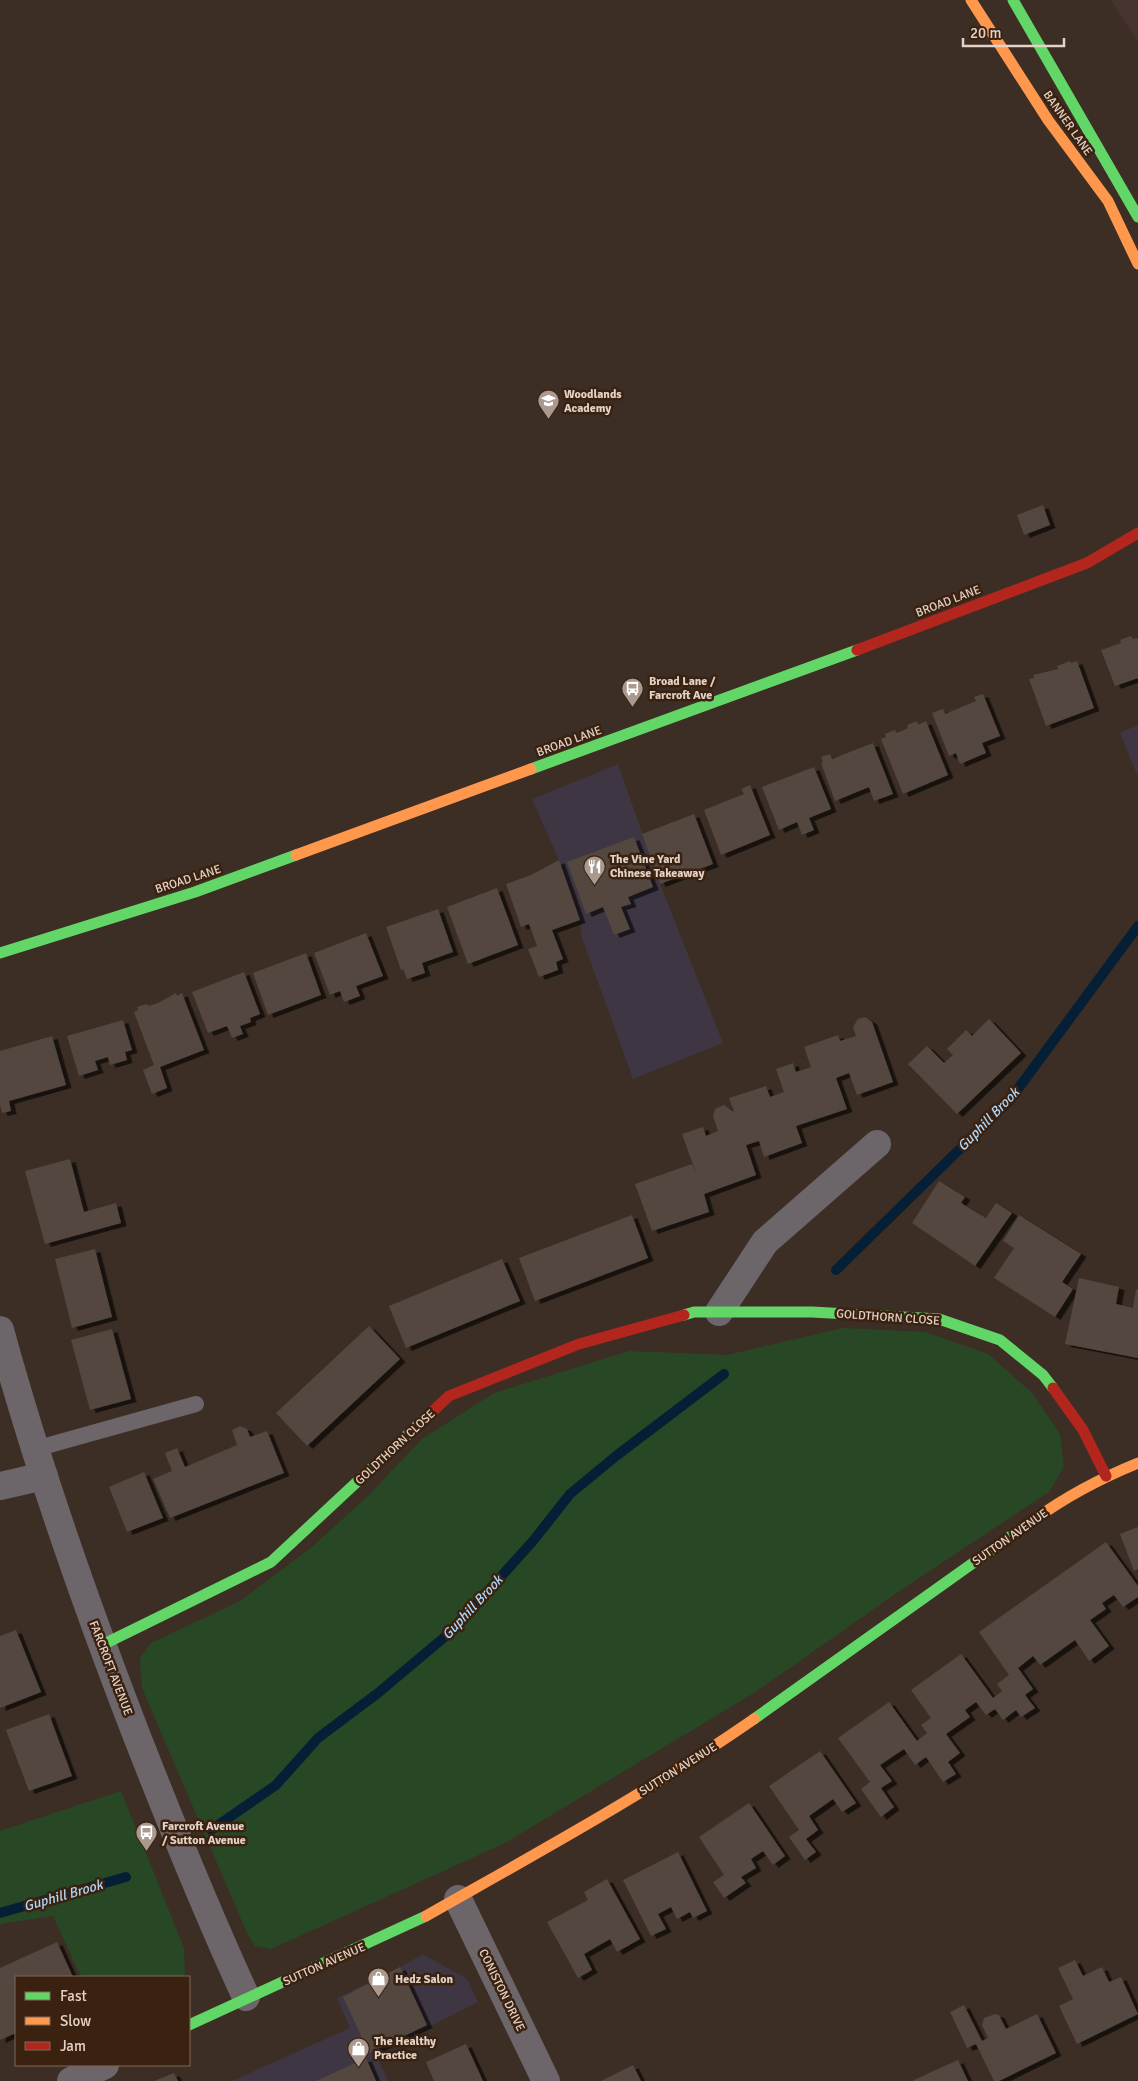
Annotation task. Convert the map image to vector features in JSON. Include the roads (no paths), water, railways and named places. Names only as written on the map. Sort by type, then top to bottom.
[{"type":"street","name":"BANNER LANE","points":[[971,0],[1048,120],[1108,201],[1138,264]]},
{"type":"street","name":"BANNER LANE","points":[[1013,0],[1138,217]]},
{"type":"street","name":"BROAD LANE","points":[[0,953],[195,892],[863,648],[1087,563],[1138,533]]},
{"type":"street","points":[[719,1312],[765,1242],[877,1144]]},
{"type":"street","name":"GOLDTHORN CLOSE","points":[[102,1645],[271,1562],[449,1396],[579,1344],[694,1312],[812,1312],[939,1319],[1000,1340],[1043,1375],[1083,1430],[1106,1476]]},
{"type":"street","name":"FARCROFT AVENUE","points":[[0,1330],[35,1449],[102,1645],[208,1913],[246,1998]]},
{"type":"street","name":"SUTTON AVENUE","points":[[190,2025],[370,1944],[458,1899],[606,1814],[712,1748],[877,1633],[1055,1505],[1106,1476],[1138,1463]]},
{"type":"street","points":[[0,1486],[44,1476]]},
{"type":"street","name":"CONISTON DRIVE","points":[[458,1899],[546,2081]]},
{"type":"street","points":[[71,2081],[104,2066]]},
{"type":"lane","points":[[35,1449],[196,1404]]},
{"type":"waterway","name":"Guphill Brook","points":[[836,1270],[1009,1101],[1138,926]]},
{"type":"waterway","name":"Guphill Brook","points":[[211,1830],[276,1785],[318,1738],[378,1693],[453,1630],[533,1541],[570,1494],[616,1456],[724,1374]]},
{"type":"waterway","name":"Guphill Brook","points":[[0,1913],[126,1877]]},
{"type":"place","name":"Woodlands Academy","points":[[548,420]]},
{"type":"place","name":"Broad Lane / Farcroft Ave","points":[[633,707]]},
{"type":"place","name":"The Vine Yard Chinese Takeaway","points":[[594,885]]},
{"type":"place","name":"Farcroft Avenue / Sutton Avenue","points":[[146,1852]]},
{"type":"place","name":"Hedz Salon","points":[[379,1998]]},
{"type":"place","name":"The Healthy Practice","points":[[358,2067]]}]
